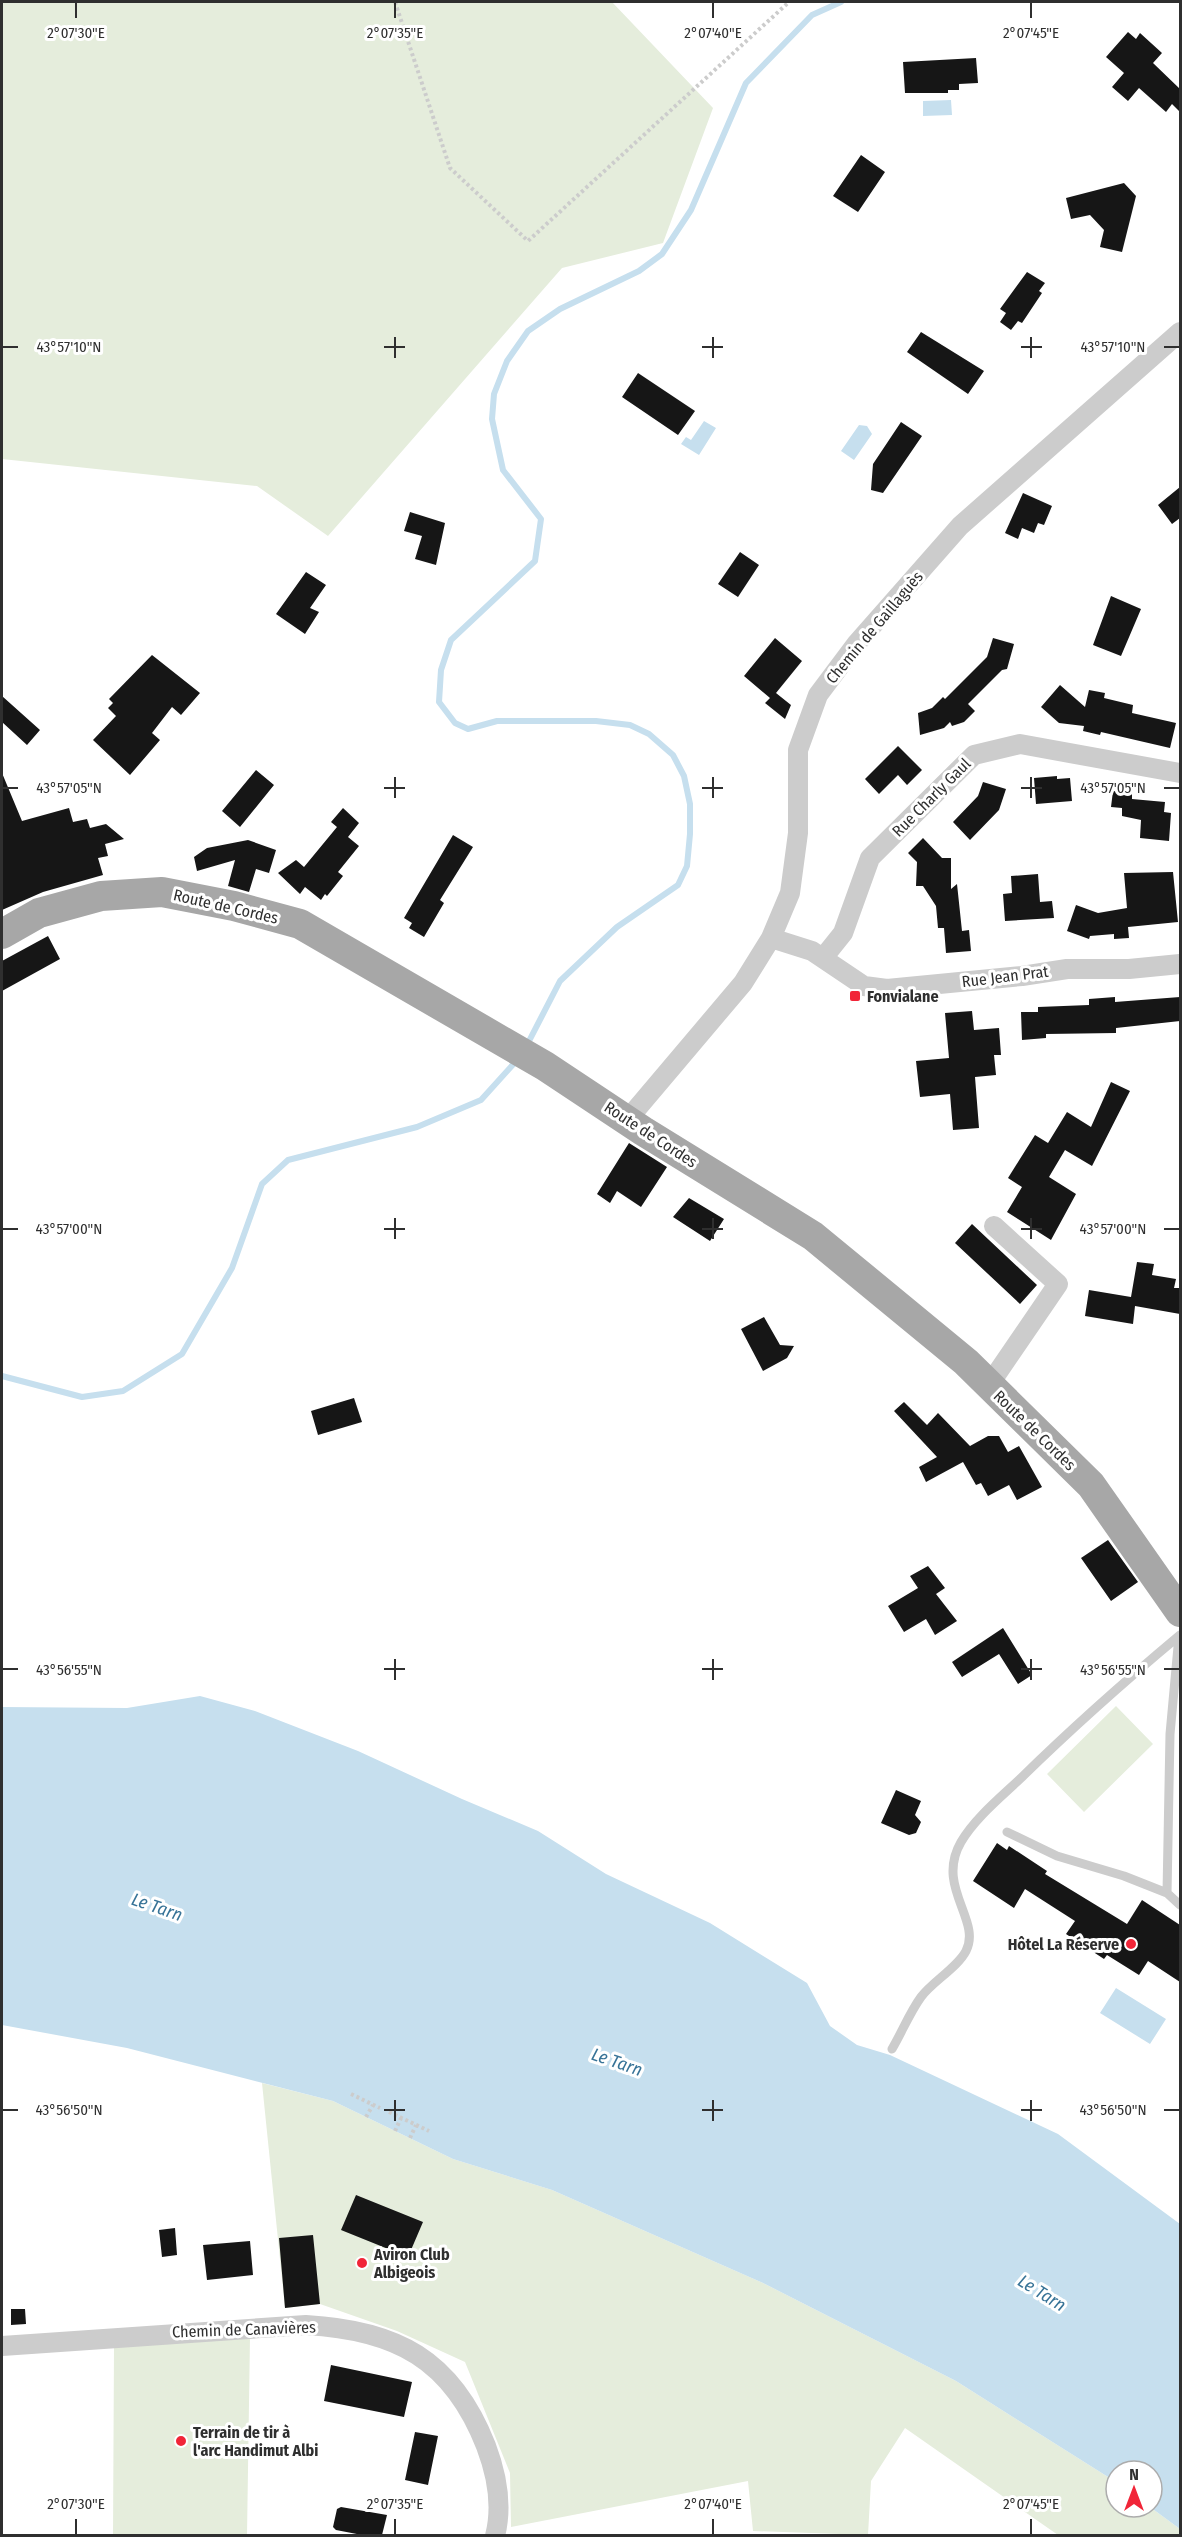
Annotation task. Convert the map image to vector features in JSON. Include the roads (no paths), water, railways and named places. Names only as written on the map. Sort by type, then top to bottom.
[{"type":"main road","name":"Route de Cordes","points":[[2,934],[39,914],[101,896],[162,892],[234,906],[300,924],[545,1066],[813,1236],[966,1362],[1091,1485],[1180,1628]]},
{"type":"street","name":"Chemin de Gaillaguès","points":[[628,1119],[743,983],[771,938],[790,893],[798,833],[798,750],[818,696],[856,643],[960,526],[1180,333]]},
{"type":"street","name":"Rue Charly Gaul","points":[[824,958],[843,933],[870,858],[974,754],[1020,744],[1180,773]]},
{"type":"street","name":"Rue Jean Prat","points":[[771,938],[812,951],[864,986],[886,989],[1022,976],[1067,969],[1129,969],[1180,964]]},
{"type":"street","points":[[989,1385],[1058,1284],[994,1226]]},
{"type":"street","name":"Chemin de Canavières","points":[[2,2346],[306,2325],[335,2326],[376,2336],[413,2351],[431,2364],[463,2397],[476,2419],[495,2470],[499,2521],[495,2535]]},
{"type":"lane","points":[[1167,1893],[1170,1734],[1180,1628]]},
{"type":"lane","points":[[892,2049],[921,1996],[966,1952],[969,1937],[965,1914],[955,1892],[952,1870],[961,1842],[997,1801],[1180,1628]]},
{"type":"lane","points":[[1007,1832],[1057,1856],[1124,1876],[1167,1893],[1180,1905]]},
{"type":"water","points":[[951,100],[952,115],[923,116],[923,101]]},
{"type":"water","points":[[704,421],[716,428],[699,455],[681,444],[686,437],[691,440]]},
{"type":"water","points":[[859,425],[867,426],[872,434],[854,460],[841,451]]},
{"type":"water","name":"Le Tarn","points":[[200,1696],[255,1711],[358,1751],[538,1831],[606,1874],[710,1923],[807,1983],[830,2026],[857,2045],[890,2055],[1058,2134],[1180,2224],[1180,2529],[1164,2517],[1164,2459],[1104,2459],[1104,2474],[956,2381],[763,2283],[552,2190],[453,2159],[333,2101],[127,2048],[2,2025],[2,1707],[127,1708]]},
{"type":"water","points":[[1116,1988],[1166,2019],[1150,2044],[1100,2013]]},
{"type":"waterway","points":[[527,1045],[560,981],[617,927],[678,885],[687,866],[690,804],[684,776],[673,755],[649,734],[630,725],[596,721],[497,721],[468,729],[455,723],[439,702],[441,670],[451,640],[535,561],[541,519],[503,470],[492,419],[494,394],[507,361],[528,331],[560,309],[639,271],[662,254],[691,210],[746,83],[812,15],[841,2]]},
{"type":"waterway","points":[[2,1376],[82,1397],[123,1391],[182,1354],[232,1268],[262,1184],[288,1160],[417,1127],[481,1100],[518,1059]]},
{"type":"place","name":"Fonvialane","points":[[855,996]]},
{"type":"place","name":"Hôtel La Réserve","points":[[1131,1944]]},
{"type":"place","name":"Aviron Club Albigeois","points":[[362,2263]]},
{"type":"place","name":"Terrain de tir à l'arc Handimut Albi","points":[[181,2441]]}]
